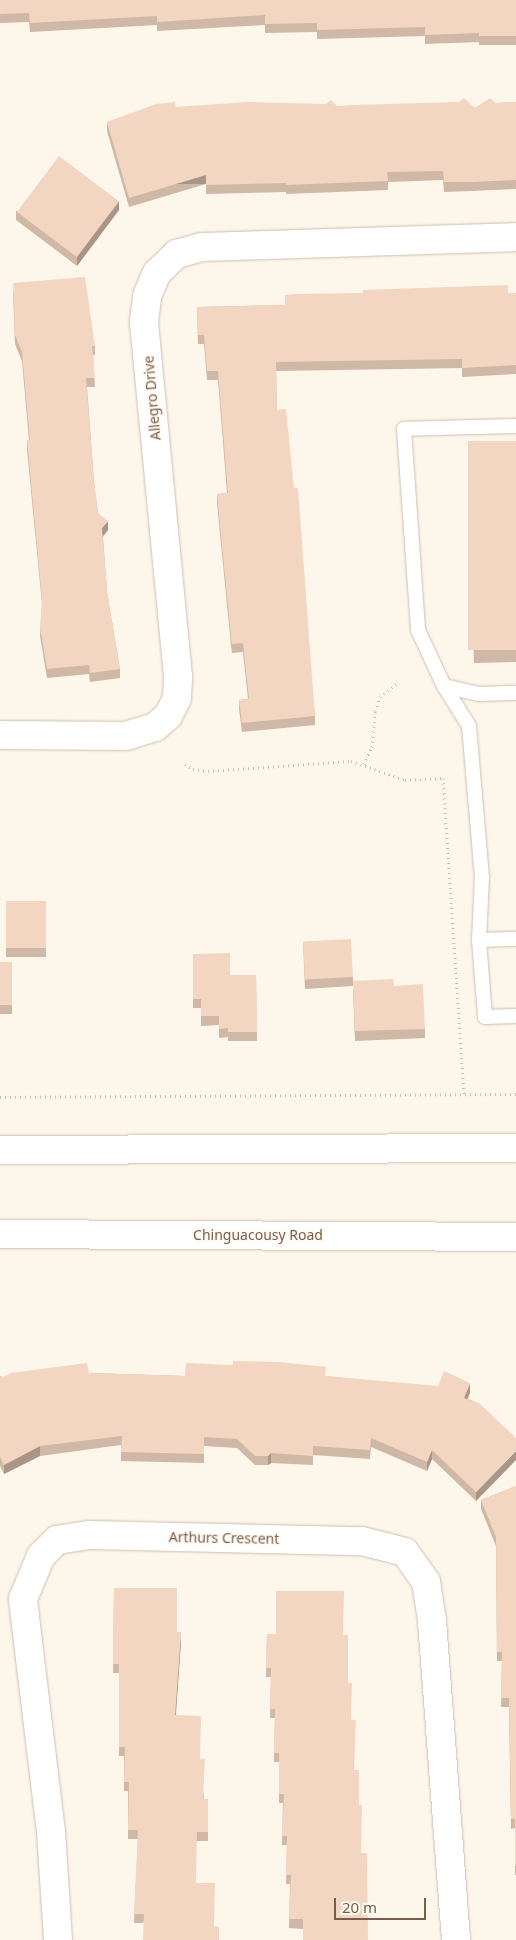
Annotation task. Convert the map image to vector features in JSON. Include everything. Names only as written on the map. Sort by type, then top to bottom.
[{"type":"street","name":"Allegro Drive","points":[[0,735],[126,736],[155,726],[168,716],[177,698],[178,676],[144,322],[147,296],[157,273],[177,254],[201,247],[516,237]]},
{"type":"street","points":[[0,1150],[516,1148]]},
{"type":"street","name":"Chinguacousy Road","points":[[0,1234],[516,1237]]},
{"type":"street","name":"Arthurs Crescent","points":[[58,1940],[51,1832],[23,1598],[41,1556],[57,1540],[90,1535],[362,1540],[405,1552],[426,1582],[432,1621],[456,1940]]},
{"type":"lane","points":[[516,426],[404,429],[418,630],[444,686],[469,726],[482,877],[480,940],[485,1017],[516,1016]]},
{"type":"lane","points":[[444,686],[478,694],[516,693]]},
{"type":"lane","points":[[480,940],[516,939]]},
{"type":"path","points":[[364,764],[372,747],[375,711],[380,697],[399,682]]},
{"type":"path","points":[[185,764],[193,769],[208,771],[351,762],[364,764],[405,780],[443,778],[464,1095]]},
{"type":"path","points":[[0,1096],[516,1094]]},
{"type":"building","points":[[0,0],[516,0],[516,36],[479,36],[479,33],[425,35],[425,27],[317,30],[317,23],[265,24],[265,15],[157,22],[157,16],[30,23],[29,13],[0,14]]},
{"type":"building","points":[[464,98],[475,108],[490,98],[496,103],[516,102],[516,180],[444,182],[443,171],[387,172],[388,181],[286,185],[286,183],[206,185],[206,175],[129,198],[107,122],[156,104],[175,102],[176,107],[248,102],[326,104],[331,100],[337,106],[459,102]]},
{"type":"building","points":[[59,156],[119,201],[77,257],[17,212]]},
{"type":"building","points":[[85,277],[95,346],[92,346],[95,378],[86,378],[94,482],[98,513],[108,521],[102,528],[107,592],[120,669],[90,673],[89,665],[47,669],[40,627],[42,599],[27,440],[30,440],[22,352],[15,335],[13,283]]},
{"type":"building","points":[[508,285],[508,293],[516,293],[516,365],[462,368],[462,359],[276,362],[277,410],[286,409],[294,488],[298,488],[315,716],[242,723],[239,700],[249,699],[243,643],[232,644],[217,494],[228,493],[218,371],[207,371],[204,335],[198,335],[197,307],[285,305],[285,295],[295,294],[363,293],[363,290]]},
{"type":"building","points":[[468,441],[516,441],[516,650],[468,650]]},
{"type":"building","points":[[6,901],[46,901],[46,948],[6,948]]},
{"type":"building","points":[[351,939],[353,977],[305,979],[303,942]]},
{"type":"building","points":[[230,953],[230,975],[256,975],[257,1032],[228,1032],[228,1028],[219,1029],[219,1016],[201,1016],[201,999],[193,999],[193,954]]},
{"type":"building","points":[[0,962],[12,962],[12,1005],[0,1005]]},
{"type":"building","points":[[393,979],[394,986],[423,984],[425,1029],[355,1031],[353,981]]},
{"type":"building","points":[[233,1361],[279,1362],[326,1367],[325,1376],[438,1386],[444,1371],[470,1383],[464,1398],[480,1404],[516,1438],[516,1451],[476,1492],[432,1450],[427,1462],[371,1438],[370,1450],[313,1446],[313,1456],[271,1453],[268,1456],[255,1456],[237,1439],[204,1437],[204,1454],[121,1452],[122,1436],[40,1446],[4,1465],[0,1457],[0,1376],[87,1363],[89,1373],[185,1376],[186,1363],[233,1365]]},
{"type":"building","points":[[516,1486],[515,1866],[515,1819],[511,1819],[509,1698],[501,1698],[502,1652],[497,1652],[496,1537],[481,1500]]},
{"type":"building","points":[[114,1588],[177,1588],[177,1632],[181,1632],[175,1715],[201,1716],[200,1759],[205,1759],[203,1799],[208,1799],[208,1832],[197,1832],[196,1883],[215,1883],[214,1926],[219,1927],[219,1940],[143,1940],[144,1914],[134,1914],[138,1830],[128,1830],[129,1782],[124,1782],[125,1747],[119,1747],[119,1664],[113,1664]]},
{"type":"building","points":[[276,1591],[344,1591],[343,1635],[348,1635],[348,1683],[352,1683],[351,1720],[356,1720],[354,1770],[359,1770],[359,1805],[362,1805],[361,1853],[367,1853],[368,1940],[303,1940],[303,1919],[289,1919],[291,1875],[286,1875],[287,1836],[282,1836],[284,1794],[279,1794],[279,1753],[274,1753],[275,1709],[270,1709],[271,1668],[266,1668],[267,1634],[276,1634]]}]
